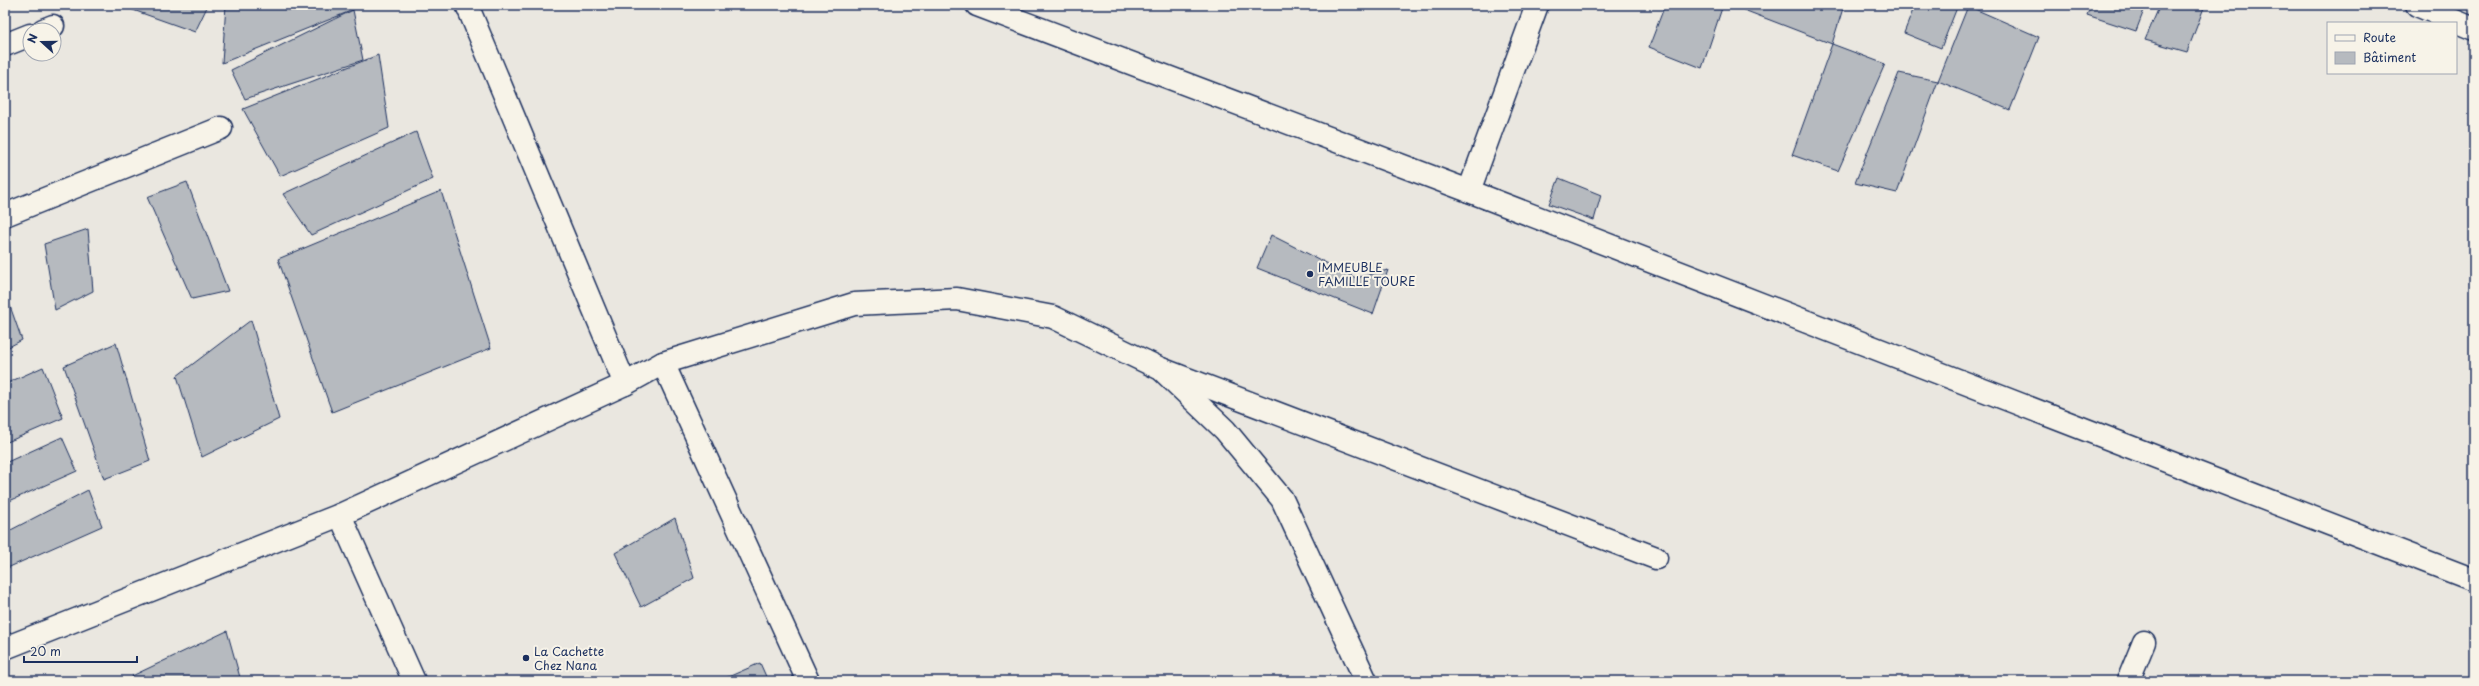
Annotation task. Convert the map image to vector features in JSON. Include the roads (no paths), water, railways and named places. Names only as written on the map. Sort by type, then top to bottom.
[{"type":"street","points":[[467,5],[625,384]]},
{"type":"street","points":[[977,5],[1469,191],[2474,580]]},
{"type":"street","points":[[1469,191],[1538,5]]},
{"type":"street","points":[[2417,5],[2456,22]]},
{"type":"street","points":[[2457,23],[2474,30]]},
{"type":"street","points":[[5,45],[22,38]]},
{"type":"street","points":[[5,215],[221,128]]},
{"type":"street","points":[[5,648],[340,515],[625,384],[662,363],[854,304],[957,299],[1053,316],[1161,369],[1656,558]]},
{"type":"street","points":[[662,363],[808,681]]},
{"type":"street","points":[[1161,369],[1225,430],[1282,499],[1366,681]]},
{"type":"street","points":[[340,515],[414,681]]},
{"type":"street","points":[[2128,681],[2144,642]]},
{"type":"place","name":"IMMEUBLE FAMILLE TOURE","points":[[1310,274]]},
{"type":"place","name":"La Cachette Chez Nana","points":[[526,658]]}]
